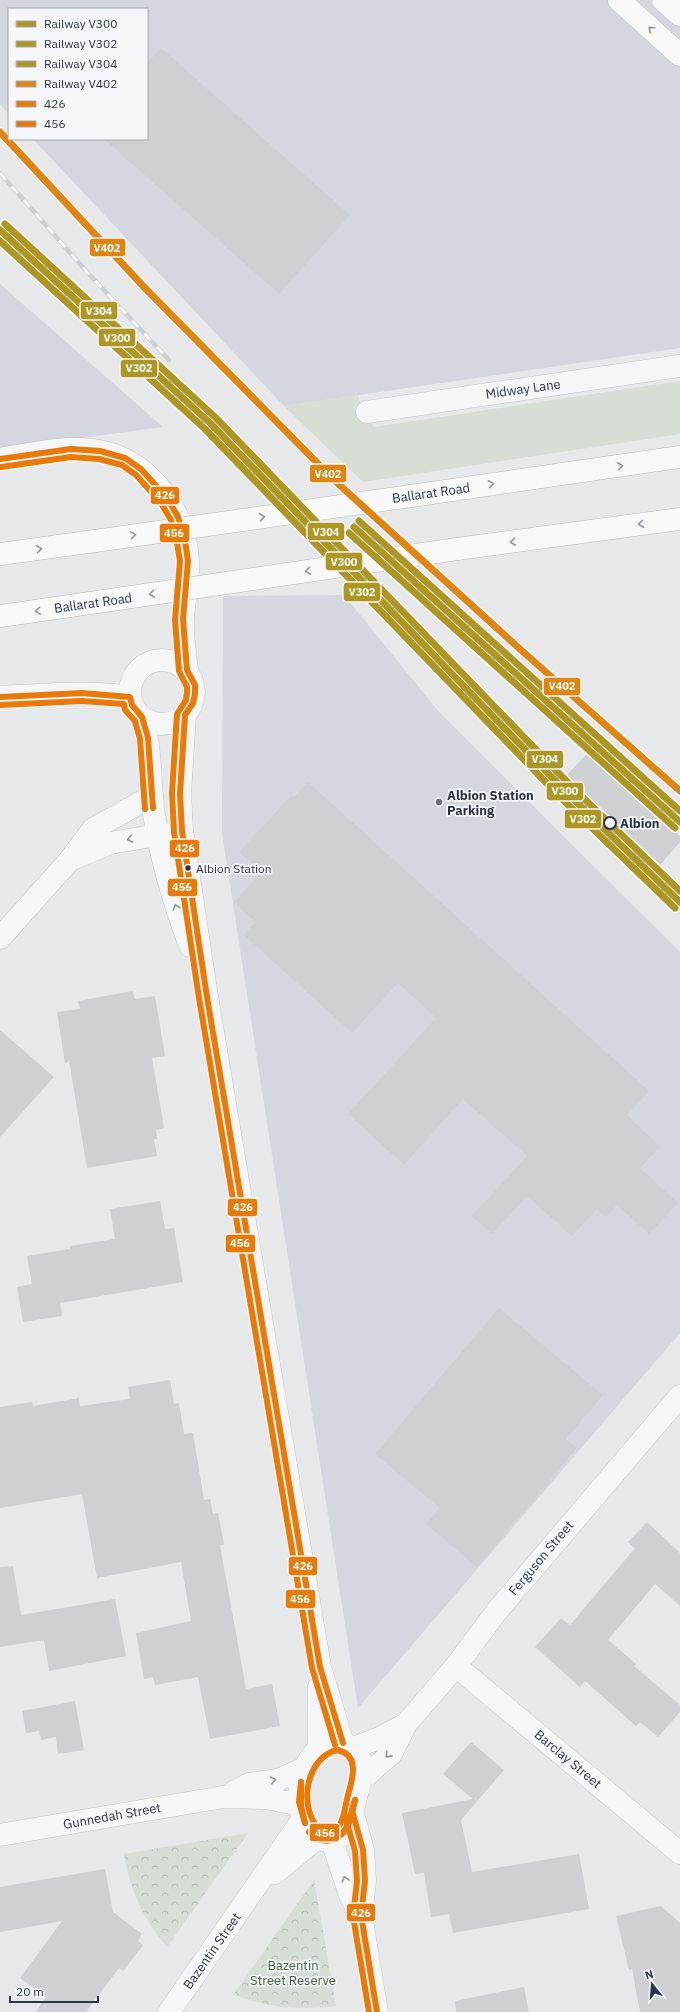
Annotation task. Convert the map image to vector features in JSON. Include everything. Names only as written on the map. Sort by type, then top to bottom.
[{"type":"main road","points":[[663,0],[680,15]]},
{"type":"main road","points":[[629,3],[680,55]]},
{"type":"main road","name":"Ballarat Road","points":[[0,554],[680,457]]},
{"type":"main road","name":"Ballarat Road","points":[[0,616],[457,549],[680,519]]},
{"type":"street","name":"Midway Lane","points":[[367,412],[680,366]]},
{"type":"street","points":[[0,459],[71,449],[100,451],[125,458],[155,483],[168,499],[178,517],[185,541],[188,560],[183,619],[187,670],[195,686],[195,694],[193,703],[185,715],[178,721],[169,724],[150,722],[142,717],[132,705],[130,697],[131,684],[137,671],[152,661],[171,661],[180,664],[187,670]]},
{"type":"street","points":[[0,697],[82,693],[130,697]]},
{"type":"street","points":[[185,715],[180,787],[182,831],[207,997],[320,1667],[348,1746],[358,1756],[361,1765],[361,1780],[353,1814],[345,1831],[324,1839]]},
{"type":"street","points":[[142,717],[148,738],[152,796],[157,834],[171,892],[202,978],[207,997]]},
{"type":"street","points":[[0,938],[69,860],[93,829],[152,796]]},
{"type":"street","points":[[69,860],[110,843],[182,831]]},
{"type":"street","name":"Ferguson Street","points":[[361,1780],[391,1754],[406,1724],[456,1666],[497,1611],[680,1396]]},
{"type":"street","name":"Barclay Street","points":[[456,1666],[680,1853]]},
{"type":"street","points":[[319,1748],[320,1667]]},
{"type":"street","name":"Ferguson Street","points":[[348,1746],[380,1738],[406,1724]]},
{"type":"street","points":[[348,1746],[330,1743],[319,1748],[311,1756],[302,1778],[301,1813],[312,1834],[324,1839],[351,1898],[361,1915]]},
{"type":"street","name":"Gunnedah Street","points":[[223,1797],[249,1784],[278,1780],[305,1768]]},
{"type":"street","name":"Gunnedah Street","points":[[0,1834],[223,1797],[267,1798],[301,1813]]},
{"type":"street","name":"Bazentin Street","points":[[169,2012],[255,1890],[301,1813]]},
{"type":"street","points":[[353,1814],[363,1850],[366,1881],[361,1915],[377,2012]]},
{"type":"street","name":"Bazentin Street","points":[[255,1890],[324,1839]]},
{"type":"shaded area","points":[[0,0],[680,0],[680,348],[284,406],[34,140],[148,140],[148,8],[8,8],[8,113],[0,104]]},
{"type":"shaded area","points":[[0,284],[163,427],[0,449]]},
{"type":"shaded area","points":[[344,595],[439,712],[680,952],[680,1333],[358,1708],[222,833],[223,596]]},
{"type":"green space","points":[[680,381],[680,434],[363,482],[284,406],[358,395],[362,410],[374,427]]},
{"type":"green space","points":[[248,1833],[167,1947],[144,1915],[130,1880],[124,1854]]},
{"type":"green space","name":"Bazentin Street Reserve","points":[[314,1880],[336,2006],[309,2008],[284,2007],[233,1995]]},
{"type":"building","points":[[161,48],[350,215],[279,294],[105,140],[148,140],[148,62]]},
{"type":"building","points":[[589,752],[680,836],[680,842],[660,865],[565,777]]},
{"type":"building","points":[[308,782],[649,1091],[627,1115],[660,1147],[640,1168],[678,1203],[649,1234],[617,1205],[606,1217],[597,1209],[572,1236],[527,1196],[492,1234],[472,1216],[527,1156],[463,1099],[404,1165],[348,1114],[436,1018],[398,983],[352,1033],[244,935],[255,922],[234,902],[262,872],[239,852],[292,795],[294,797]]},
{"type":"building","points":[[133,991],[135,999],[155,996],[165,1056],[152,1058],[164,1128],[156,1130],[157,1139],[154,1139],[157,1156],[87,1168],[69,1060],[65,1064],[57,1012],[80,1009],[78,1001]]},
{"type":"building","points":[[0,1030],[54,1077],[0,1137]]},
{"type":"building","points":[[160,1201],[165,1229],[174,1228],[183,1282],[60,1303],[62,1316],[23,1322],[17,1287],[32,1284],[27,1256],[70,1249],[70,1246],[115,1239],[110,1209]]},
{"type":"building","points":[[499,1308],[603,1395],[566,1439],[577,1448],[477,1567],[426,1524],[440,1508],[375,1454]]},
{"type":"building","points":[[170,1380],[174,1404],[179,1403],[184,1434],[193,1433],[204,1500],[210,1499],[213,1514],[218,1513],[224,1544],[220,1545],[246,1689],[272,1684],[280,1726],[210,1739],[198,1677],[155,1685],[153,1677],[144,1679],[136,1633],[191,1621],[181,1562],[97,1578],[82,1494],[0,1508],[0,1407],[32,1402],[33,1406],[79,1398],[80,1406],[130,1399],[128,1387]]},
{"type":"building","points":[[647,1522],[680,1553],[680,1606],[655,1584],[608,1640],[636,1664],[634,1666],[680,1705],[680,1712],[658,1737],[640,1722],[636,1726],[585,1681],[580,1687],[535,1647],[561,1618],[570,1625],[635,1548],[628,1542]]},
{"type":"building","points":[[13,1566],[21,1615],[115,1599],[126,1656],[49,1671],[44,1640],[0,1647],[0,1567]]},
{"type":"building","points":[[75,1701],[84,1750],[58,1754],[56,1737],[41,1740],[39,1731],[26,1733],[22,1711]]},
{"type":"building","points":[[471,1742],[504,1770],[461,1820],[472,1872],[579,1854],[589,1909],[453,1933],[449,1914],[431,1917],[424,1873],[415,1874],[402,1813],[473,1799],[443,1774]]},
{"type":"building","points":[[105,1869],[113,1912],[142,1934],[138,1941],[143,1945],[123,1971],[119,1968],[86,2012],[35,2012],[46,1997],[20,1978],[62,1921],[0,1932],[0,1887]]},
{"type":"building","points":[[661,1906],[680,1923],[680,2012],[640,2012],[632,1969],[629,1970],[616,1916]]},
{"type":"building","points":[[524,1987],[529,2012],[456,2012],[455,2001]]},
{"type":"railway","points":[[0,173],[87,272],[169,360]]},
{"type":"railway","points":[[0,226],[35,262]]},
{"type":"rail line","name":"V402","points":[[0,132],[143,286],[334,480],[521,650],[680,791]]},
{"type":"rail line","name":"V304","points":[[5,224],[216,418],[572,787],[680,891]]},
{"type":"rail line","name":"V300","points":[[0,230],[210,423],[567,793],[680,902]]},
{"type":"rail line","name":"V302","points":[[0,241],[205,429],[561,798],[675,908]]},
{"type":"rail line","name":"V304","points":[[359,521],[680,811]]},
{"type":"rail line","name":"V300","points":[[354,527],[680,822]]},
{"type":"rail line","name":"V302","points":[[349,533],[675,828]]},
{"type":"transit line","name":"426","points":[[0,459],[71,449],[100,451],[125,458],[141,469],[168,499],[178,517],[185,541],[188,561],[183,619],[187,670],[195,685],[195,694],[193,703],[185,715],[180,794],[182,831],[207,997],[320,1667],[343,1743]]},
{"type":"transit line","name":"456","points":[[1,467],[71,457],[99,459],[122,465],[136,475],[161,503],[171,520],[180,561],[175,620],[179,671],[187,687],[186,700],[177,714],[172,793],[174,832],[199,998],[312,1668],[335,1745]]},
{"type":"transit line","name":"426","points":[[0,697],[82,693],[130,697],[132,705],[142,717],[148,738],[153,808]]},
{"type":"transit line","name":"456","points":[[0,705],[82,701],[124,704],[125,710],[135,721],[140,739],[145,809]]},
{"type":"transit line","name":"456","points":[[338,1750],[345,1753],[350,1758],[353,1771],[352,1778],[341,1823],[331,1832],[325,1833],[316,1825],[310,1814],[307,1801],[308,1787],[311,1774],[318,1763],[326,1755],[338,1750]]},
{"type":"transit line","name":"426","points":[[301,1782],[301,1806],[305,1823]]},
{"type":"transit line","name":"426","points":[[301,1782],[299,1802],[305,1823]]},
{"type":"transit line","name":"426","points":[[346,1829],[355,1800]]},
{"type":"transit line","name":"426","points":[[346,1829],[351,1819],[355,1800]]},
{"type":"transit line","name":"426","points":[[353,1814],[363,1850],[365,1881],[361,1915],[377,2012]]},
{"type":"transit line","name":"456","points":[[345,1816],[355,1851],[357,1881],[353,1916],[369,2012]]},
{"type":"transit line","name":"426","points":[[309,1832],[324,1840],[333,1840],[342,1834],[346,1829]]},
{"type":"transit line","name":"426","points":[[309,1832],[318,1839],[328,1841],[338,1837],[346,1829]]},
{"type":"place","name":"Albion Station Parking","points":[[439,802]]},
{"type":"place","name":"Albion","points":[[610,823]]},
{"type":"place","name":"Albion Station","points":[[188,868]]}]
